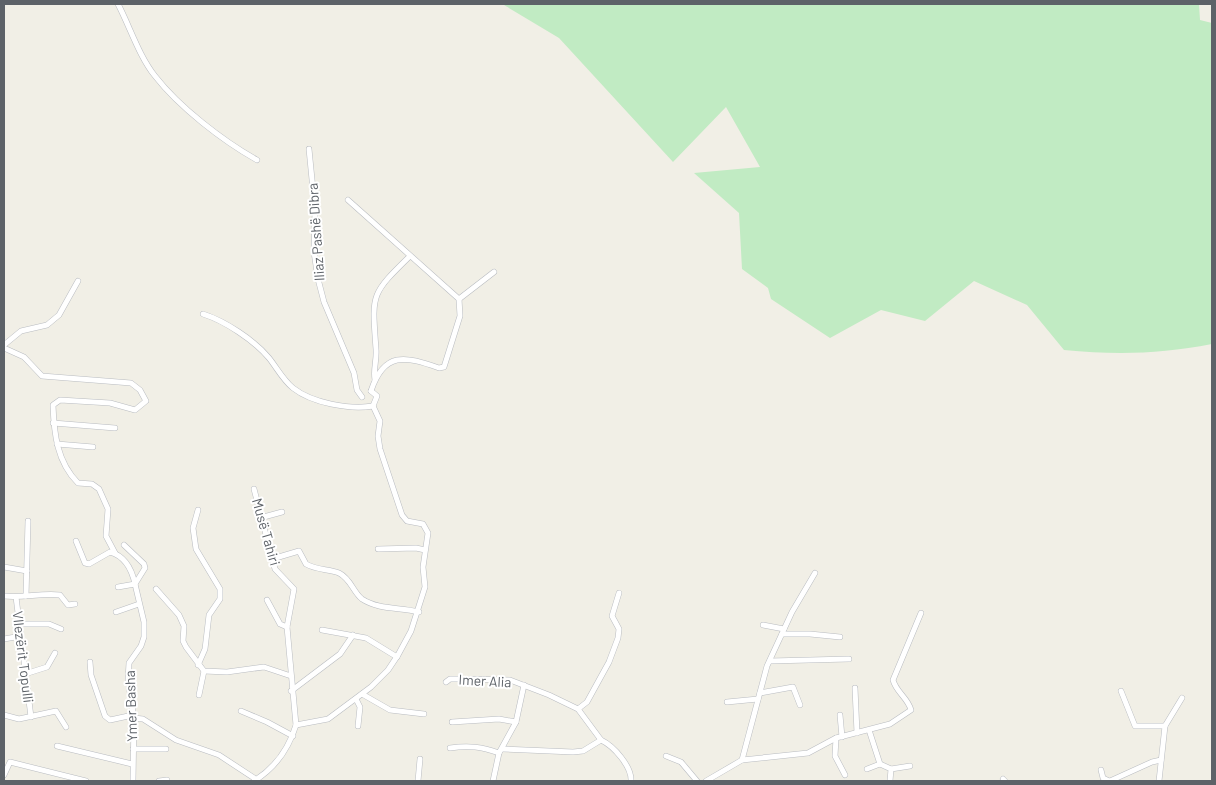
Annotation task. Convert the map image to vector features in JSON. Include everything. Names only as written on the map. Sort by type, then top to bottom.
[{"type":"street","points":[[118,4],[143,56],[155,76],[228,143],[256,160]]},
{"type":"street","name":"Iliaz Pashë Dibra","points":[[309,149],[315,210],[314,252],[318,279],[334,329],[354,373],[356,390],[362,397],[365,405]]},
{"type":"street","points":[[348,200],[459,299],[460,316],[444,366],[439,368],[403,358],[393,360],[381,368],[371,391]]},
{"type":"street","points":[[375,381],[373,370],[376,360],[373,322],[375,296],[380,285],[410,256]]},
{"type":"street","points":[[459,299],[494,272]]},
{"type":"street","points":[[78,281],[59,315],[47,326],[21,331],[4,347],[24,357],[42,376],[131,383],[140,390],[146,401],[135,410],[110,403],[60,400],[53,405],[57,444],[67,472],[78,483],[92,484],[99,489],[108,509],[106,536],[115,553]]},
{"type":"street","points":[[203,314],[228,324],[267,356],[290,386],[300,394],[339,406],[373,406]]},
{"type":"street","points":[[362,397],[366,392],[371,391]]},
{"type":"street","points":[[371,391],[377,396],[376,404],[373,406]]},
{"type":"street","points":[[296,724],[328,719],[362,694],[388,670],[406,642],[419,612],[425,587],[423,567],[428,541],[426,528],[423,524],[407,522],[402,515],[380,448],[378,436],[380,421],[373,406]]},
{"type":"street","points":[[54,423],[115,428]]},
{"type":"street","points":[[57,444],[92,446]]},
{"type":"street","name":"Musë Tahiri","points":[[254,489],[260,518],[275,569],[294,589],[287,627],[296,724],[293,736],[278,760],[269,771],[255,780]]},
{"type":"street","points":[[198,510],[193,528],[196,550],[220,589],[220,599],[209,615],[205,649],[198,665]]},
{"type":"street","points":[[260,518],[282,512]]},
{"type":"street","name":"Vllezërit Topulli","points":[[26,596],[28,521]]},
{"type":"street","points":[[76,541],[85,563],[88,564],[110,552],[115,553]]},
{"type":"street","points":[[118,587],[135,584],[145,566],[124,545]]},
{"type":"street","points":[[378,548],[416,548],[425,550]]},
{"type":"street","points":[[272,559],[299,551],[306,564],[341,574],[354,587],[361,598],[367,602],[383,607],[419,612]]},
{"type":"street","name":"Ymer Basha","points":[[115,553],[132,571],[144,622],[144,637],[141,646],[129,663],[128,680],[134,717],[132,781]]},
{"type":"street","points":[[4,567],[27,571]]},
{"type":"street","points":[[742,760],[770,661],[815,572]]},
{"type":"street","points":[[156,589],[179,615],[184,626],[184,644],[204,671],[227,672],[264,667],[291,676]]},
{"type":"street","points":[[619,593],[612,616],[619,629],[618,638],[609,662],[587,702],[578,709],[601,740],[607,742],[631,771],[631,781]]},
{"type":"street","name":"Vllezërit Topulli","points":[[4,596],[60,596],[68,604],[75,604]]},
{"type":"street","name":"Vllezërit Topulli","points":[[16,597],[31,717]]},
{"type":"street","points":[[267,600],[280,624],[287,627]]},
{"type":"street","points":[[116,612],[139,604]]},
{"type":"street","points":[[706,781],[742,760],[808,753],[836,738],[890,724],[911,710],[910,704],[895,687],[893,680],[921,613]]},
{"type":"street","points":[[19,624],[49,624],[61,629]]},
{"type":"street","points":[[764,624],[783,632],[840,637]]},
{"type":"street","points":[[322,630],[353,635],[374,642],[397,657]]},
{"type":"street","points":[[292,691],[340,654],[353,635]]},
{"type":"street","points":[[4,639],[21,636]]},
{"type":"street","points":[[25,674],[47,667],[56,653]]},
{"type":"street","points":[[770,661],[849,659]]},
{"type":"street","points":[[90,662],[93,682],[105,716],[110,720],[134,717],[143,719],[176,740],[219,755],[255,780]]},
{"type":"street","points":[[199,695],[204,671]]},
{"type":"street","name":"Imer Alia","points":[[446,682],[450,680],[510,680],[578,709]]},
{"type":"street","points":[[493,781],[501,751],[516,722],[524,685]]},
{"type":"street","points":[[727,702],[792,688],[800,705]]},
{"type":"street","points":[[855,688],[857,733]]},
{"type":"street","points":[[1121,692],[1135,726],[1165,726]]},
{"type":"street","points":[[362,694],[390,710],[424,714]]},
{"type":"street","points":[[1159,781],[1165,726],[1182,698]]},
{"type":"street","points":[[356,699],[360,706],[358,726]]},
{"type":"street","points":[[4,715],[15,718],[31,717],[56,711],[66,727]]},
{"type":"street","points":[[241,711],[293,736]]},
{"type":"street","points":[[840,715],[842,737]]},
{"type":"street","points":[[452,722],[499,719],[516,722]]},
{"type":"street","points":[[869,730],[880,764]]},
{"type":"street","points":[[836,738],[835,756],[845,775]]},
{"type":"street","points":[[450,748],[466,745],[501,751],[573,752],[583,751],[601,740]]},
{"type":"street","name":"Ymer Basha","points":[[57,746],[132,764]]},
{"type":"street","points":[[132,749],[166,749]]},
{"type":"street","points":[[666,756],[681,762],[697,781]]},
{"type":"street","points":[[418,781],[420,759]]},
{"type":"street","points":[[1101,770],[1103,778],[1110,781],[1152,762],[1161,760]]},
{"type":"street","points":[[4,775],[10,762],[86,781]]},
{"type":"street","points":[[867,769],[880,764],[891,769],[910,766]]},
{"type":"street","points":[[890,781],[891,769]]},
{"type":"street","points":[[159,781],[167,780]]},
{"type":"green space","points":[[1199,4],[1200,20],[1212,23],[1212,344],[1156,352],[1120,353],[1064,350],[1027,305],[974,281],[925,321],[881,310],[830,338],[771,299],[768,288],[742,269],[739,213],[694,173],[760,167],[726,107],[673,162],[559,38],[504,5]]}]
